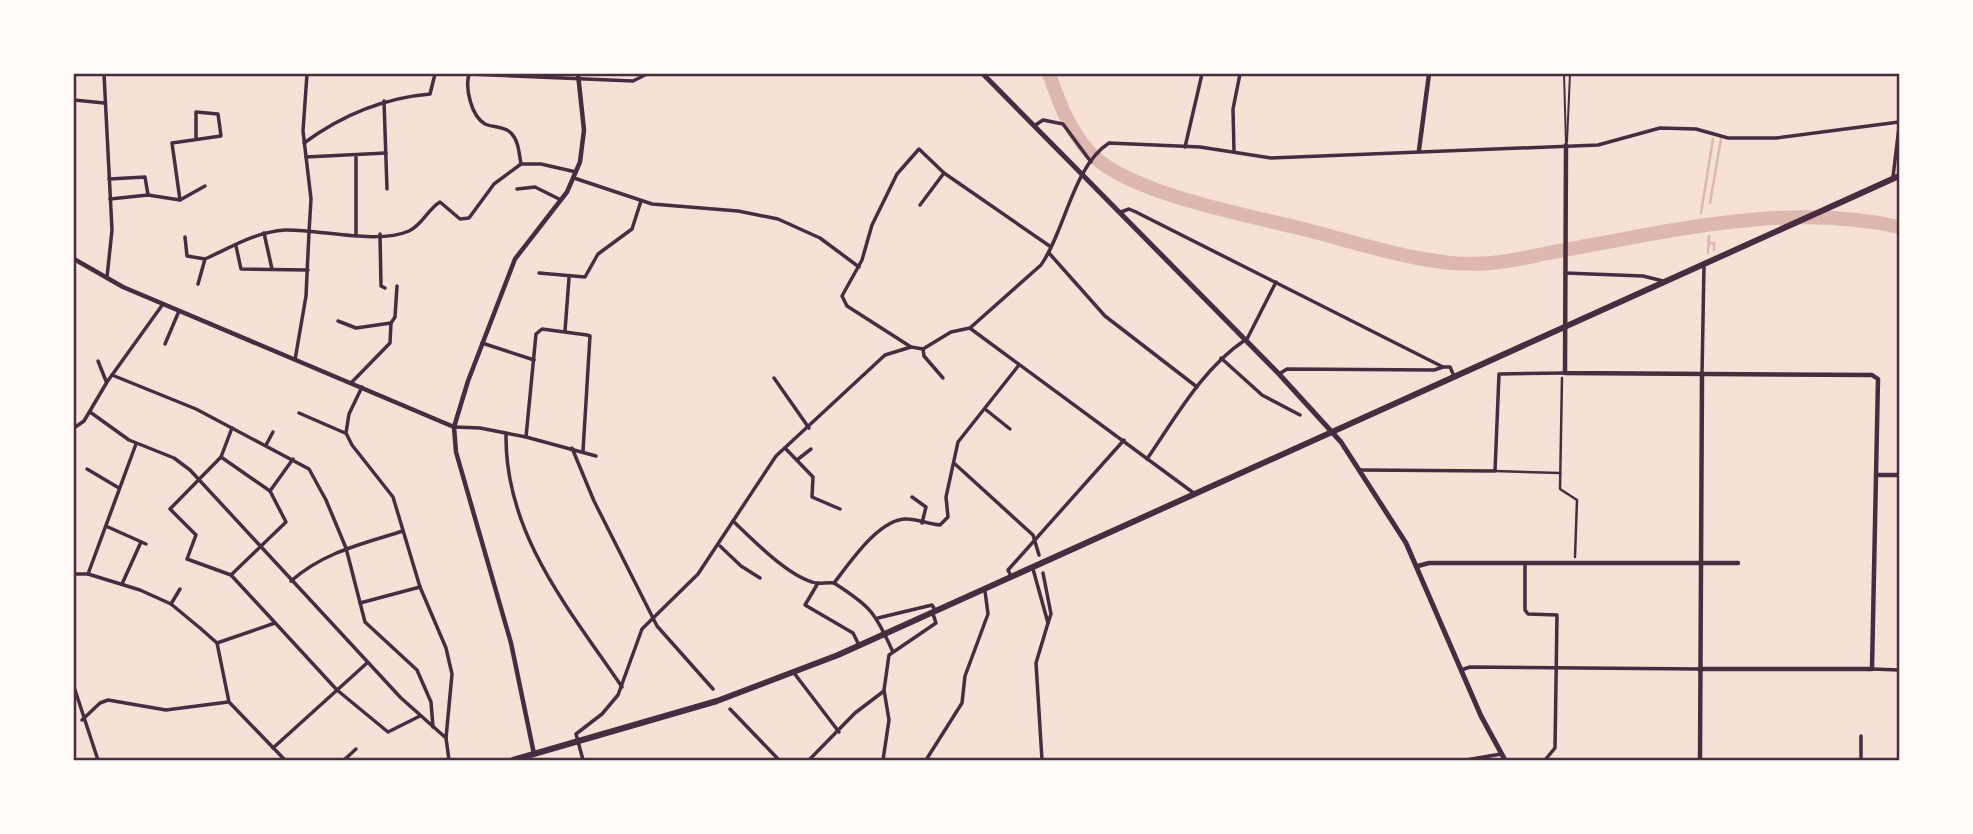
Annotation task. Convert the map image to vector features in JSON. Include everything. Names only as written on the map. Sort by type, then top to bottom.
[{"type":"highway","points":[[513,761],[535,757],[576,742],[717,701],[859,646],[1896,178]]},
{"type":"main road","points":[[983,74],[1279,374],[1361,470],[1392,518],[1418,566],[1461,670],[1505,761]]},
{"type":"street","points":[[104,74],[111,246],[107,279]]},
{"type":"street","points":[[295,360],[308,270],[311,199],[304,143],[307,74]]},
{"type":"street","points":[[304,143],[342,118],[384,101],[430,94],[436,74]]},
{"type":"street","points":[[521,164],[517,144],[510,132],[484,123],[475,114],[467,80],[469,74],[578,76],[633,81],[647,74]]},
{"type":"street","points":[[1185,147],[1202,74]]},
{"type":"street","points":[[1234,152],[1233,109],[1240,74]]},
{"type":"street","points":[[1419,150],[1429,74]]},
{"type":"street","points":[[535,757],[511,643],[463,482],[454,427],[482,343],[515,259],[561,200],[574,178],[584,130],[578,76]]},
{"type":"street","points":[[74,100],[104,103]]},
{"type":"street","points":[[384,101],[387,189]]},
{"type":"street","points":[[180,200],[172,143],[221,136],[218,114],[196,112],[196,139]]},
{"type":"street","points":[[1034,126],[1043,120],[1063,124],[1092,160]]},
{"type":"street","points":[[1052,247],[944,173],[919,149],[906,163],[878,211],[859,267],[843,292],[843,303],[911,347],[923,349],[951,332],[970,328],[1041,265],[1052,247],[1092,160],[1102,148],[1115,142],[1234,152],[1271,158],[1419,150],[1598,145],[1660,128],[1686,128],[1728,138],[1759,139],[1899,124],[1896,178]]},
{"type":"street","points":[[1566,145],[1565,328],[1560,489],[1577,500],[1576,557]]},
{"type":"street","points":[[306,156],[356,157],[364,153],[386,153]]},
{"type":"street","points":[[356,157],[356,235]]},
{"type":"street","points":[[185,236],[187,256],[205,259],[249,237],[264,233],[356,235],[410,231],[440,202],[460,219],[469,218],[494,184],[521,164],[541,164],[576,172]]},
{"type":"street","points":[[920,205],[944,173]]},
{"type":"street","points":[[109,179],[145,177],[148,195]]},
{"type":"street","points":[[574,178],[641,201],[738,211],[778,219],[820,238],[859,267]]},
{"type":"street","points":[[110,199],[148,195],[180,200],[205,186]]},
{"type":"street","points":[[517,189],[523,186],[536,187],[561,200]]},
{"type":"street","points":[[539,273],[585,277],[598,254],[632,229],[641,201]]},
{"type":"street","points":[[1119,213],[1129,209],[1136,212],[1443,367]]},
{"type":"street","points":[[264,233],[272,270]]},
{"type":"street","points":[[380,234],[381,286],[385,288]]},
{"type":"street","points":[[236,245],[239,268],[308,270]]},
{"type":"street","points":[[1049,253],[1105,316],[1197,387]]},
{"type":"street","points":[[74,259],[107,279],[163,304],[454,427],[480,428],[526,437],[596,456]]},
{"type":"street","points":[[198,284],[205,259]]},
{"type":"street","points":[[1700,761],[1704,265]]},
{"type":"street","points":[[1565,273],[1656,276],[1665,282]]},
{"type":"street","points":[[565,331],[569,277]]},
{"type":"street","points":[[1147,459],[1197,387],[1221,358],[1246,341],[1276,282]]},
{"type":"street","points":[[351,383],[390,343],[397,286]]},
{"type":"street","points":[[74,428],[90,412],[107,382],[163,304]]},
{"type":"street","points":[[165,344],[179,311]]},
{"type":"street","points":[[338,321],[356,328],[391,323]]},
{"type":"street","points":[[970,328],[1124,440],[1186,491],[1197,495]]},
{"type":"street","points":[[526,437],[536,334],[542,329],[590,337],[583,451]]},
{"type":"street","points":[[482,343],[534,360]]},
{"type":"street","points":[[583,761],[576,734],[611,705],[622,687],[642,629],[688,585],[720,546],[764,471],[885,355],[911,347]]},
{"type":"street","points":[[923,349],[924,356],[943,378]]},
{"type":"street","points":[[1221,358],[1262,395],[1300,415]]},
{"type":"street","points":[[97,361],[107,382]]},
{"type":"street","points":[[834,583],[869,539],[898,521],[907,519],[940,525],[948,517],[946,497],[956,464],[958,442],[1019,365]]},
{"type":"street","points":[[1279,374],[1287,369],[1434,370],[1450,367],[1455,378]]},
{"type":"street","points":[[1495,471],[1499,374],[1875,375],[1878,381],[1872,669]]},
{"type":"street","points":[[112,375],[189,405],[309,470],[326,500],[346,548],[365,622],[417,670],[424,681],[434,712],[433,727]]},
{"type":"street","points":[[774,378],[809,428]]},
{"type":"street","points":[[346,433],[349,414],[362,387]]},
{"type":"street","points":[[985,409],[1010,429]]},
{"type":"street","points":[[90,412],[136,444],[174,458],[198,479],[367,663],[446,738]]},
{"type":"street","points":[[299,412],[346,433],[393,497],[420,587],[446,648],[452,674],[446,738],[449,761]]},
{"type":"street","points":[[232,428],[221,457],[170,509],[170,512],[196,535],[187,559],[231,575],[337,690],[388,732],[420,716]]},
{"type":"street","points":[[266,445],[273,432]]},
{"type":"street","points":[[506,435],[509,485],[530,545],[547,576],[622,687]]},
{"type":"street","points":[[1012,578],[1009,570],[1124,440]]},
{"type":"street","points":[[88,574],[108,527],[136,444]]},
{"type":"street","points":[[572,448],[594,501],[655,617],[657,626],[713,689]]},
{"type":"street","points":[[785,449],[813,477],[812,497],[840,509]]},
{"type":"street","points":[[797,460],[811,449]]},
{"type":"street","points":[[221,457],[271,491],[286,522],[231,575]]},
{"type":"street","points":[[271,491],[293,459]]},
{"type":"street","points":[[956,464],[1036,541],[1039,555]]},
{"type":"street","points":[[87,469],[119,488]]},
{"type":"street","points":[[1361,470],[1560,473]]},
{"type":"street","points":[[1877,475],[1899,475]]},
{"type":"street","points":[[912,497],[926,507],[922,523]]},
{"type":"street","points":[[830,512],[832,507]]},
{"type":"street","points":[[733,521],[760,547],[799,575],[818,583],[834,583],[863,601],[879,619],[892,649]]},
{"type":"street","points":[[108,527],[146,544]]},
{"type":"street","points":[[291,581],[312,563],[346,548],[403,531]]},
{"type":"street","points":[[122,584],[141,542]]},
{"type":"street","points":[[720,546],[760,579]]},
{"type":"street","points":[[1418,566],[1429,563],[1738,563]]},
{"type":"street","points":[[1525,564],[1525,610],[1528,614],[1557,615],[1555,748],[1545,761]]},
{"type":"street","points":[[1033,569],[1048,623]]},
{"type":"street","points":[[1042,761],[1037,663],[1051,614],[1043,573]]},
{"type":"street","points":[[74,574],[88,574],[122,584],[171,604],[218,643],[229,702],[285,761]]},
{"type":"street","points":[[818,583],[804,601],[805,605],[853,633],[859,646]]},
{"type":"street","points":[[360,603],[420,587]]},
{"type":"street","points":[[171,604],[180,589]]},
{"type":"street","points":[[926,761],[962,703],[965,676],[988,614],[985,590]]},
{"type":"street","points":[[879,619],[932,605],[936,623],[892,649],[887,662],[884,690],[889,720],[883,761]]},
{"type":"street","points":[[218,643],[275,623]]},
{"type":"street","points":[[272,748],[367,663]]},
{"type":"street","points":[[1461,670],[1470,667],[1899,670]]},
{"type":"street","points":[[794,673],[839,732]]},
{"type":"street","points":[[74,687],[82,720],[98,761]]},
{"type":"street","points":[[809,761],[855,713],[884,690]]},
{"type":"street","points":[[82,720],[100,703],[108,700],[166,710],[229,702]]},
{"type":"street","points":[[730,709],[779,761]]},
{"type":"street","points":[[1861,736],[1861,761]]},
{"type":"street","points":[[344,761],[356,749]]},
{"type":"street","points":[[1466,761],[1501,754]]},
{"type":"lane","points":[[1563,74],[1563,132],[1566,145]]},
{"type":"lane","points":[[1566,145],[1570,74]]},
{"type":"waterway","points":[[1049,74],[1074,132],[1089,152],[1117,173],[1196,203],[1420,259],[1468,264],[1497,262],[1679,229],[1767,219],[1811,217],[1899,227]]},
{"type":"waterway","points":[[1701,213],[1713,139]]},
{"type":"waterway","points":[[1710,203],[1721,139]]},
{"type":"waterway","points":[[1701,219],[1703,224]]},
{"type":"waterway","points":[[1708,253],[1709,236]]},
{"type":"waterway","points":[[1709,243],[1714,243],[1714,250]]}]
